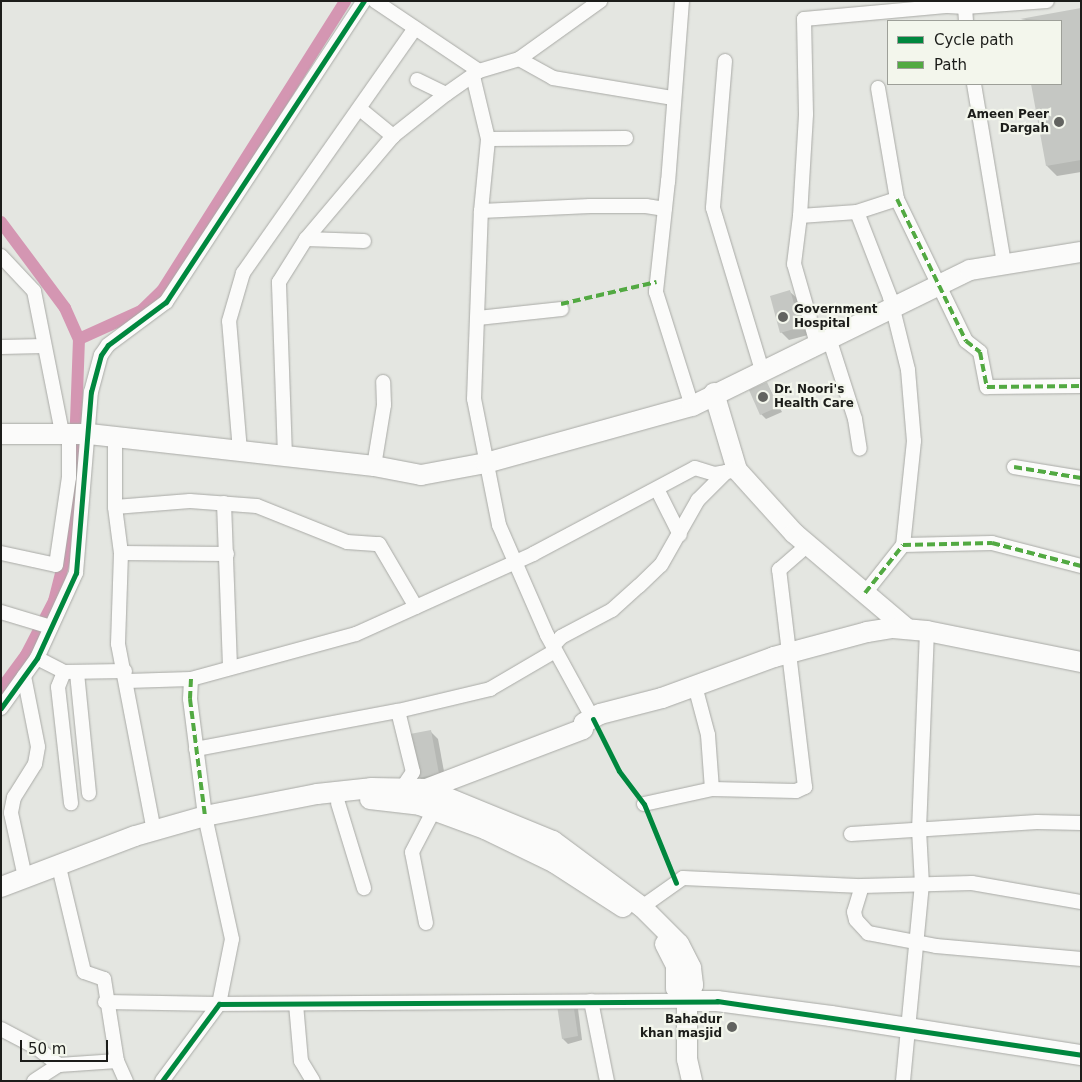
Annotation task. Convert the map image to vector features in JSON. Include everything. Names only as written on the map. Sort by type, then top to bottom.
[{"type":"main road","points":[[1,434],[75,433],[374,466],[421,475],[486,463],[692,406],[714,393],[970,270],[1081,252]]},
{"type":"main road","points":[[714,393],[731,471],[808,544],[865,593],[917,630]]},
{"type":"main road","points":[[426,790],[572,734],[583,729],[584,724],[592,718],[695,686],[790,653],[867,632],[917,630],[1081,662]]},
{"type":"main road","points":[[1,900],[59,869],[154,831],[206,821],[317,794],[403,787],[426,790],[553,841],[642,907],[679,944],[691,968],[693,986],[687,1001],[687,1059],[692,1081]]},
{"type":"main road","points":[[1,887],[25,877],[59,869],[206,821],[365,799],[420,805],[485,828],[555,863],[628,910],[664,944],[676,966],[676,988],[687,1001],[717,1001],[910,1028],[1081,1055]]},
{"type":"street","points":[[1,553],[56,565],[75,433],[91,392],[96,367],[104,350],[166,302],[364,1]]},
{"type":"street","points":[[375,1],[476,73],[488,139],[481,211],[474,399],[499,525],[553,646],[592,718]]},
{"type":"street","points":[[284,456],[280,282],[306,239],[393,136],[476,73],[519,59],[600,1]]},
{"type":"street","points":[[682,1],[656,292],[692,406]]},
{"type":"street","points":[[860,449],[856,419],[823,341],[794,264],[800,216],[806,114],[804,19],[948,6],[966,14],[1047,1]]},
{"type":"street","points":[[240,451],[229,321],[243,274],[415,28]]},
{"type":"street","points":[[519,59],[553,78],[673,98]]},
{"type":"street","points":[[725,61],[713,208],[762,370]]},
{"type":"street","points":[[417,80],[446,94]]},
{"type":"street","points":[[974,85],[1004,264]]},
{"type":"street","points":[[878,88],[897,199],[966,341],[980,352],[987,387],[1081,386]]},
{"type":"street","points":[[360,109],[393,136]]},
{"type":"street","points":[[488,139],[626,138]]},
{"type":"street","points":[[800,216],[857,212],[897,199]]},
{"type":"street","points":[[481,211],[608,206],[664,209]]},
{"type":"street","points":[[857,212],[890,297],[891,308],[908,370],[914,441],[903,545],[865,593]]},
{"type":"street","points":[[306,239],[364,241]]},
{"type":"street","points":[[1,708],[38,658],[76,573],[75,433],[44,346],[34,291],[3,261]]},
{"type":"street","points":[[478,318],[562,309]]},
{"type":"street","points":[[1,347],[44,346]]},
{"type":"street","points":[[374,466],[384,405],[383,382]]},
{"type":"street","points":[[115,437],[115,508],[122,553],[118,644],[126,676],[154,831]]},
{"type":"street","points":[[1014,467],[1081,478]]},
{"type":"street","points":[[38,658],[71,673],[191,679],[356,634],[515,562],[695,468],[715,474],[731,471]]},
{"type":"street","points":[[553,646],[560,637],[612,610],[661,565],[680,535],[698,500],[731,471]]},
{"type":"street","points":[[656,489],[680,535]]},
{"type":"street","points":[[115,508],[190,501],[256,506],[347,542],[379,544],[416,607]]},
{"type":"street","points":[[224,504],[230,668]]},
{"type":"street","points":[[903,545],[992,543],[1081,566]]},
{"type":"street","points":[[644,804],[712,789],[796,791],[805,787],[780,570],[808,544]]},
{"type":"street","points":[[122,553],[227,554]]},
{"type":"street","points":[[1,612],[51,627]]},
{"type":"street","points":[[903,1081],[910,1028],[922,885],[919,830],[917,630]]},
{"type":"street","points":[[196,749],[398,711],[490,689],[555,651],[553,646]]},
{"type":"street","points":[[71,673],[89,793]]},
{"type":"street","points":[[71,673],[58,687],[71,803]]},
{"type":"street","points":[[24,676],[38,747],[35,764],[14,797],[11,813],[25,877]]},
{"type":"street","points":[[162,1081],[219,1004],[232,939],[206,821],[190,699],[191,679]]},
{"type":"street","points":[[695,686],[708,736],[712,789]]},
{"type":"street","points":[[398,711],[413,772],[403,787]]},
{"type":"street","points":[[338,803],[364,888]]},
{"type":"street","points":[[426,923],[412,852],[434,810]]},
{"type":"street","points":[[851,834],[1037,822],[1081,823]]},
{"type":"street","points":[[59,869],[84,972],[104,979],[106,1002],[117,1061],[126,1081]]},
{"type":"street","points":[[642,907],[683,878],[862,886],[972,883],[1081,902]]},
{"type":"street","points":[[862,886],[854,912],[856,920],[868,933],[918,942],[1081,958]]},
{"type":"street","points":[[591,1001],[607,1081]]},
{"type":"street","points":[[106,1002],[296,1004],[687,1001]]},
{"type":"street","points":[[296,1004],[301,1061],[312,1081]]},
{"type":"street","points":[[1,1029],[37,1048],[59,1064]]},
{"type":"street","points":[[34,1081],[59,1064],[117,1061]]},
{"type":"building","name":"Ameen Peer Dargah","points":[[1081,8],[1081,160],[1046,166],[1031,85],[1062,85],[1062,20],[1020,19]]},
{"type":"building","points":[[790,290],[801,327],[780,333],[770,296]]},
{"type":"building","points":[[767,382],[778,407],[760,415],[749,390]]},
{"type":"building","points":[[431,730],[439,774],[418,778],[410,734]]},
{"type":"building","points":[[573,1002],[578,1036],[562,1039],[557,1005]]},
{"type":"waterway","points":[[79,339],[141,311],[162,291],[345,1]]},
{"type":"waterway","points":[[1,222],[65,308],[79,339],[72,530],[54,601],[26,655],[1,689]]},
{"type":"marked path","points":[[897,199],[966,341],[980,352],[987,387],[1081,386]]},
{"type":"marked path","points":[[561,304],[656,282]]},
{"type":"marked path","points":[[1014,467],[1081,478]]},
{"type":"marked path","points":[[865,593],[903,545],[992,543],[1081,566]]},
{"type":"marked path","points":[[191,679],[190,699],[205,816]]},
{"type":"cycle path","points":[[1,708],[37,658],[76,573],[91,392],[101,355],[108,345],[166,302],[364,1]]},
{"type":"cycle path","points":[[593,719],[619,771],[644,804],[676,883]]},
{"type":"cycle path","points":[[162,1081],[219,1004],[717,1001],[1081,1055]]},
{"type":"place","name":"Ameen Peer Dargah","points":[[1059,122]]},
{"type":"place","name":"Government Hospital","points":[[783,317]]},
{"type":"place","name":"Dr. Noori's Health Care","points":[[763,397]]},
{"type":"place","name":"Bahadur khan masjid","points":[[732,1027]]}]
